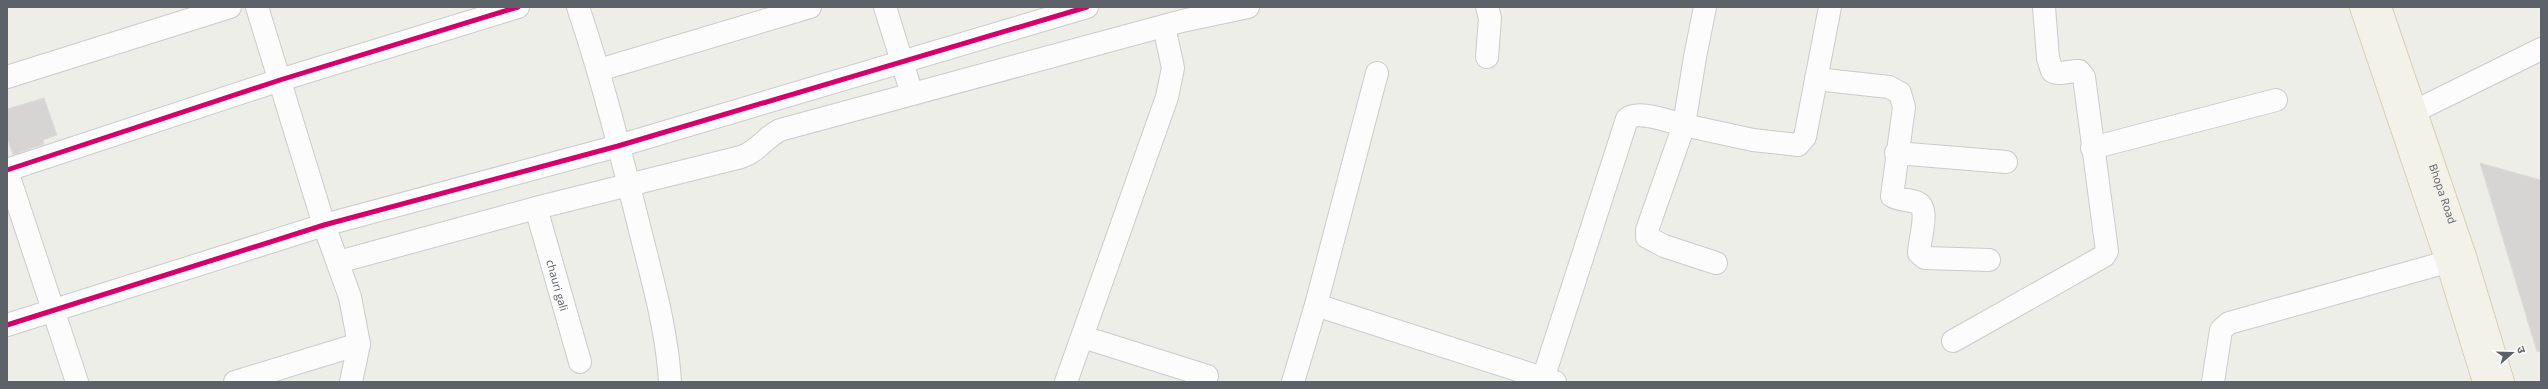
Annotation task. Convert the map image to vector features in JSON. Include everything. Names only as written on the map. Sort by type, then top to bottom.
[{"type":"main road","name":"Bhopa Road","points":[[2361,7],[2408,115],[2465,256],[2503,382]]},
{"type":"main road","name":"Bhopa Road","points":[[2380,7],[2447,262],[2484,382]]},
{"type":"street","points":[[7,77],[230,7]]},
{"type":"street","points":[[257,7],[324,225],[350,297],[359,344],[351,382]]},
{"type":"street","points":[[77,382],[55,311],[7,170],[280,80],[518,7]]},
{"type":"street","points":[[578,7],[600,70],[629,185],[668,352],[670,382]]},
{"type":"street","points":[[600,70],[810,7]]},
{"type":"street","points":[[884,7],[912,94]]},
{"type":"street","points":[[7,325],[324,225],[618,146],[1087,7]]},
{"type":"street","points":[[338,262],[536,208],[741,157],[757,150],[770,136],[780,130],[912,94],[1175,18],[1248,7]]},
{"type":"street","points":[[1487,7],[1490,18],[1488,57]]},
{"type":"street","points":[[1705,7],[1694,57],[1684,125],[1661,187],[1647,234],[1650,240],[1716,264]]},
{"type":"street","points":[[1316,305],[1547,381],[1627,119],[1630,116],[1641,115],[1753,140],[1798,145],[1804,141],[1830,7]]},
{"type":"street","points":[[1953,342],[2104,256],[2108,247],[2092,148],[2084,78],[2079,71],[2073,70],[2057,74],[2052,71],[2048,58],[2044,7]]},
{"type":"street","points":[[1066,382],[1167,97],[1173,68],[1175,18]]},
{"type":"street","points":[[2408,115],[2541,49]]},
{"type":"street","points":[[1292,382],[1316,305],[1377,73]]},
{"type":"street","points":[[1816,79],[1889,87],[1900,94],[1904,107],[1896,153],[1892,196],[1896,199],[1918,202],[1922,206],[1925,213],[1919,253],[1925,258],[1989,260]]},
{"type":"street","points":[[2092,148],[2276,100]]},
{"type":"street","points":[[1896,153],[2006,162]]},
{"type":"street","name":"chauri gali","points":[[536,208],[580,362]]},
{"type":"street","points":[[2213,382],[2221,330],[2229,323],[2447,262]]},
{"type":"street","points":[[1083,337],[1207,376]]},
{"type":"street","points":[[235,382],[359,344]]},
{"type":"building","points":[[44,98],[57,135],[43,140],[44,144],[13,155],[7,137],[7,109]]},
{"type":"building","points":[[2480,163],[2541,180],[2541,351],[2537,352]]},
{"type":"cycle path","points":[[7,170],[280,80],[518,7]]},
{"type":"cycle path","points":[[7,325],[324,225],[618,146],[1087,7]]}]
